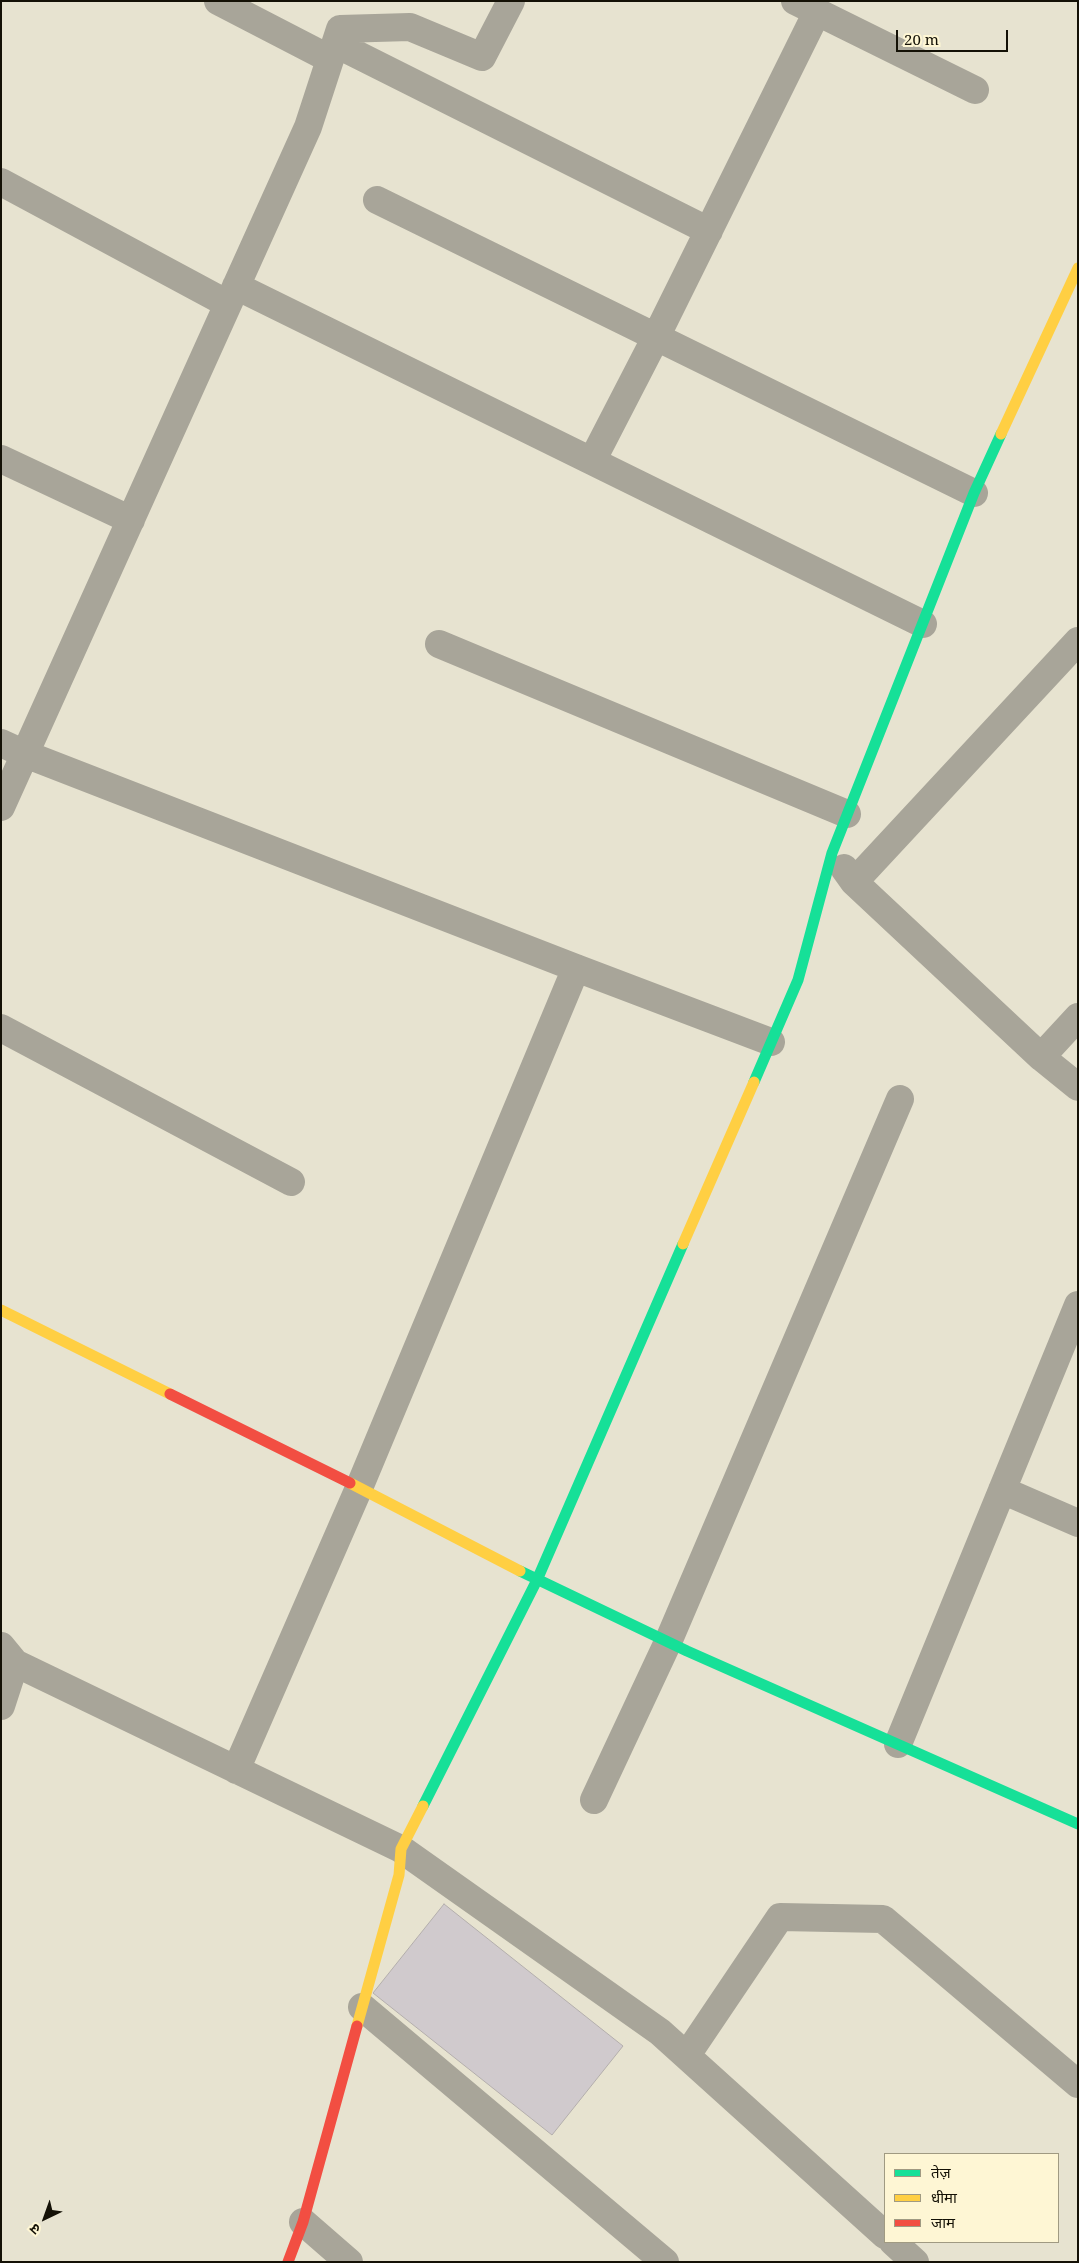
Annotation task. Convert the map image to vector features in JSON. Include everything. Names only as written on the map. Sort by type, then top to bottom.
[{"type":"street","points":[[218,1],[333,51],[709,231]]},
{"type":"street","points":[[1,807],[308,127],[340,28],[410,26],[482,57],[511,1]]},
{"type":"street","points":[[592,461],[709,231],[806,7],[975,90]]},
{"type":"street","points":[[1,182],[232,295],[592,461],[923,624]]},
{"type":"street","points":[[378,200],[974,493]]},
{"type":"street","points":[[288,2262],[303,2222],[398,1875],[402,1849],[537,1580],[798,980],[832,853],[847,814],[974,493],[1078,268]]},
{"type":"street","points":[[1,459],[131,520]]},
{"type":"street","points":[[854,882],[1078,641]]},
{"type":"street","points":[[439,644],[847,814]]},
{"type":"street","points":[[1,742],[25,754],[771,1042]]},
{"type":"street","points":[[832,853],[854,882],[1041,1058],[1078,1087]]},
{"type":"street","points":[[236,1770],[359,1488],[576,968]]},
{"type":"street","points":[[1041,1058],[1078,1017]]},
{"type":"street","points":[[1,1028],[291,1182]]},
{"type":"street","points":[[594,1800],[668,1642],[900,1099]]},
{"type":"street","points":[[898,1744],[1078,1305]]},
{"type":"street","points":[[1,1310],[359,1488],[537,1580],[668,1642],[1078,1824]]},
{"type":"street","points":[[1002,1490],[1078,1523]]},
{"type":"street","points":[[1,1706],[8,1655],[236,1770],[402,1849],[660,2032],[884,2234]]},
{"type":"street","points":[[687,2055],[780,1917],[883,1918],[1078,2084]]},
{"type":"street","points":[[362,2007],[665,2262]]},
{"type":"street","points":[[303,2222],[349,2262]]},
{"type":"street","points":[[894,2243],[915,2262]]},
{"type":"building","points":[[444,1904],[623,2046],[552,2135],[373,1993]]},
{"type":"traffic: fast","points":[[754,1082],[798,980],[832,853],[974,493],[1001,434]]},
{"type":"traffic: fast","points":[[423,1806],[537,1580],[683,1244]]},
{"type":"traffic: fast","points":[[520,1571],[687,1651],[1078,1824]]},
{"type":"traffic: slow","points":[[1001,434],[1078,268]]},
{"type":"traffic: slow","points":[[683,1244],[754,1082]]},
{"type":"traffic: slow","points":[[1,1310],[170,1394]]},
{"type":"traffic: slow","points":[[350,1483],[520,1571]]},
{"type":"traffic: slow","points":[[357,2026],[399,1875],[401,1849],[423,1806]]},
{"type":"traffic: jam","points":[[170,1394],[350,1483]]},
{"type":"traffic: jam","points":[[288,2262],[303,2222],[357,2026]]}]
